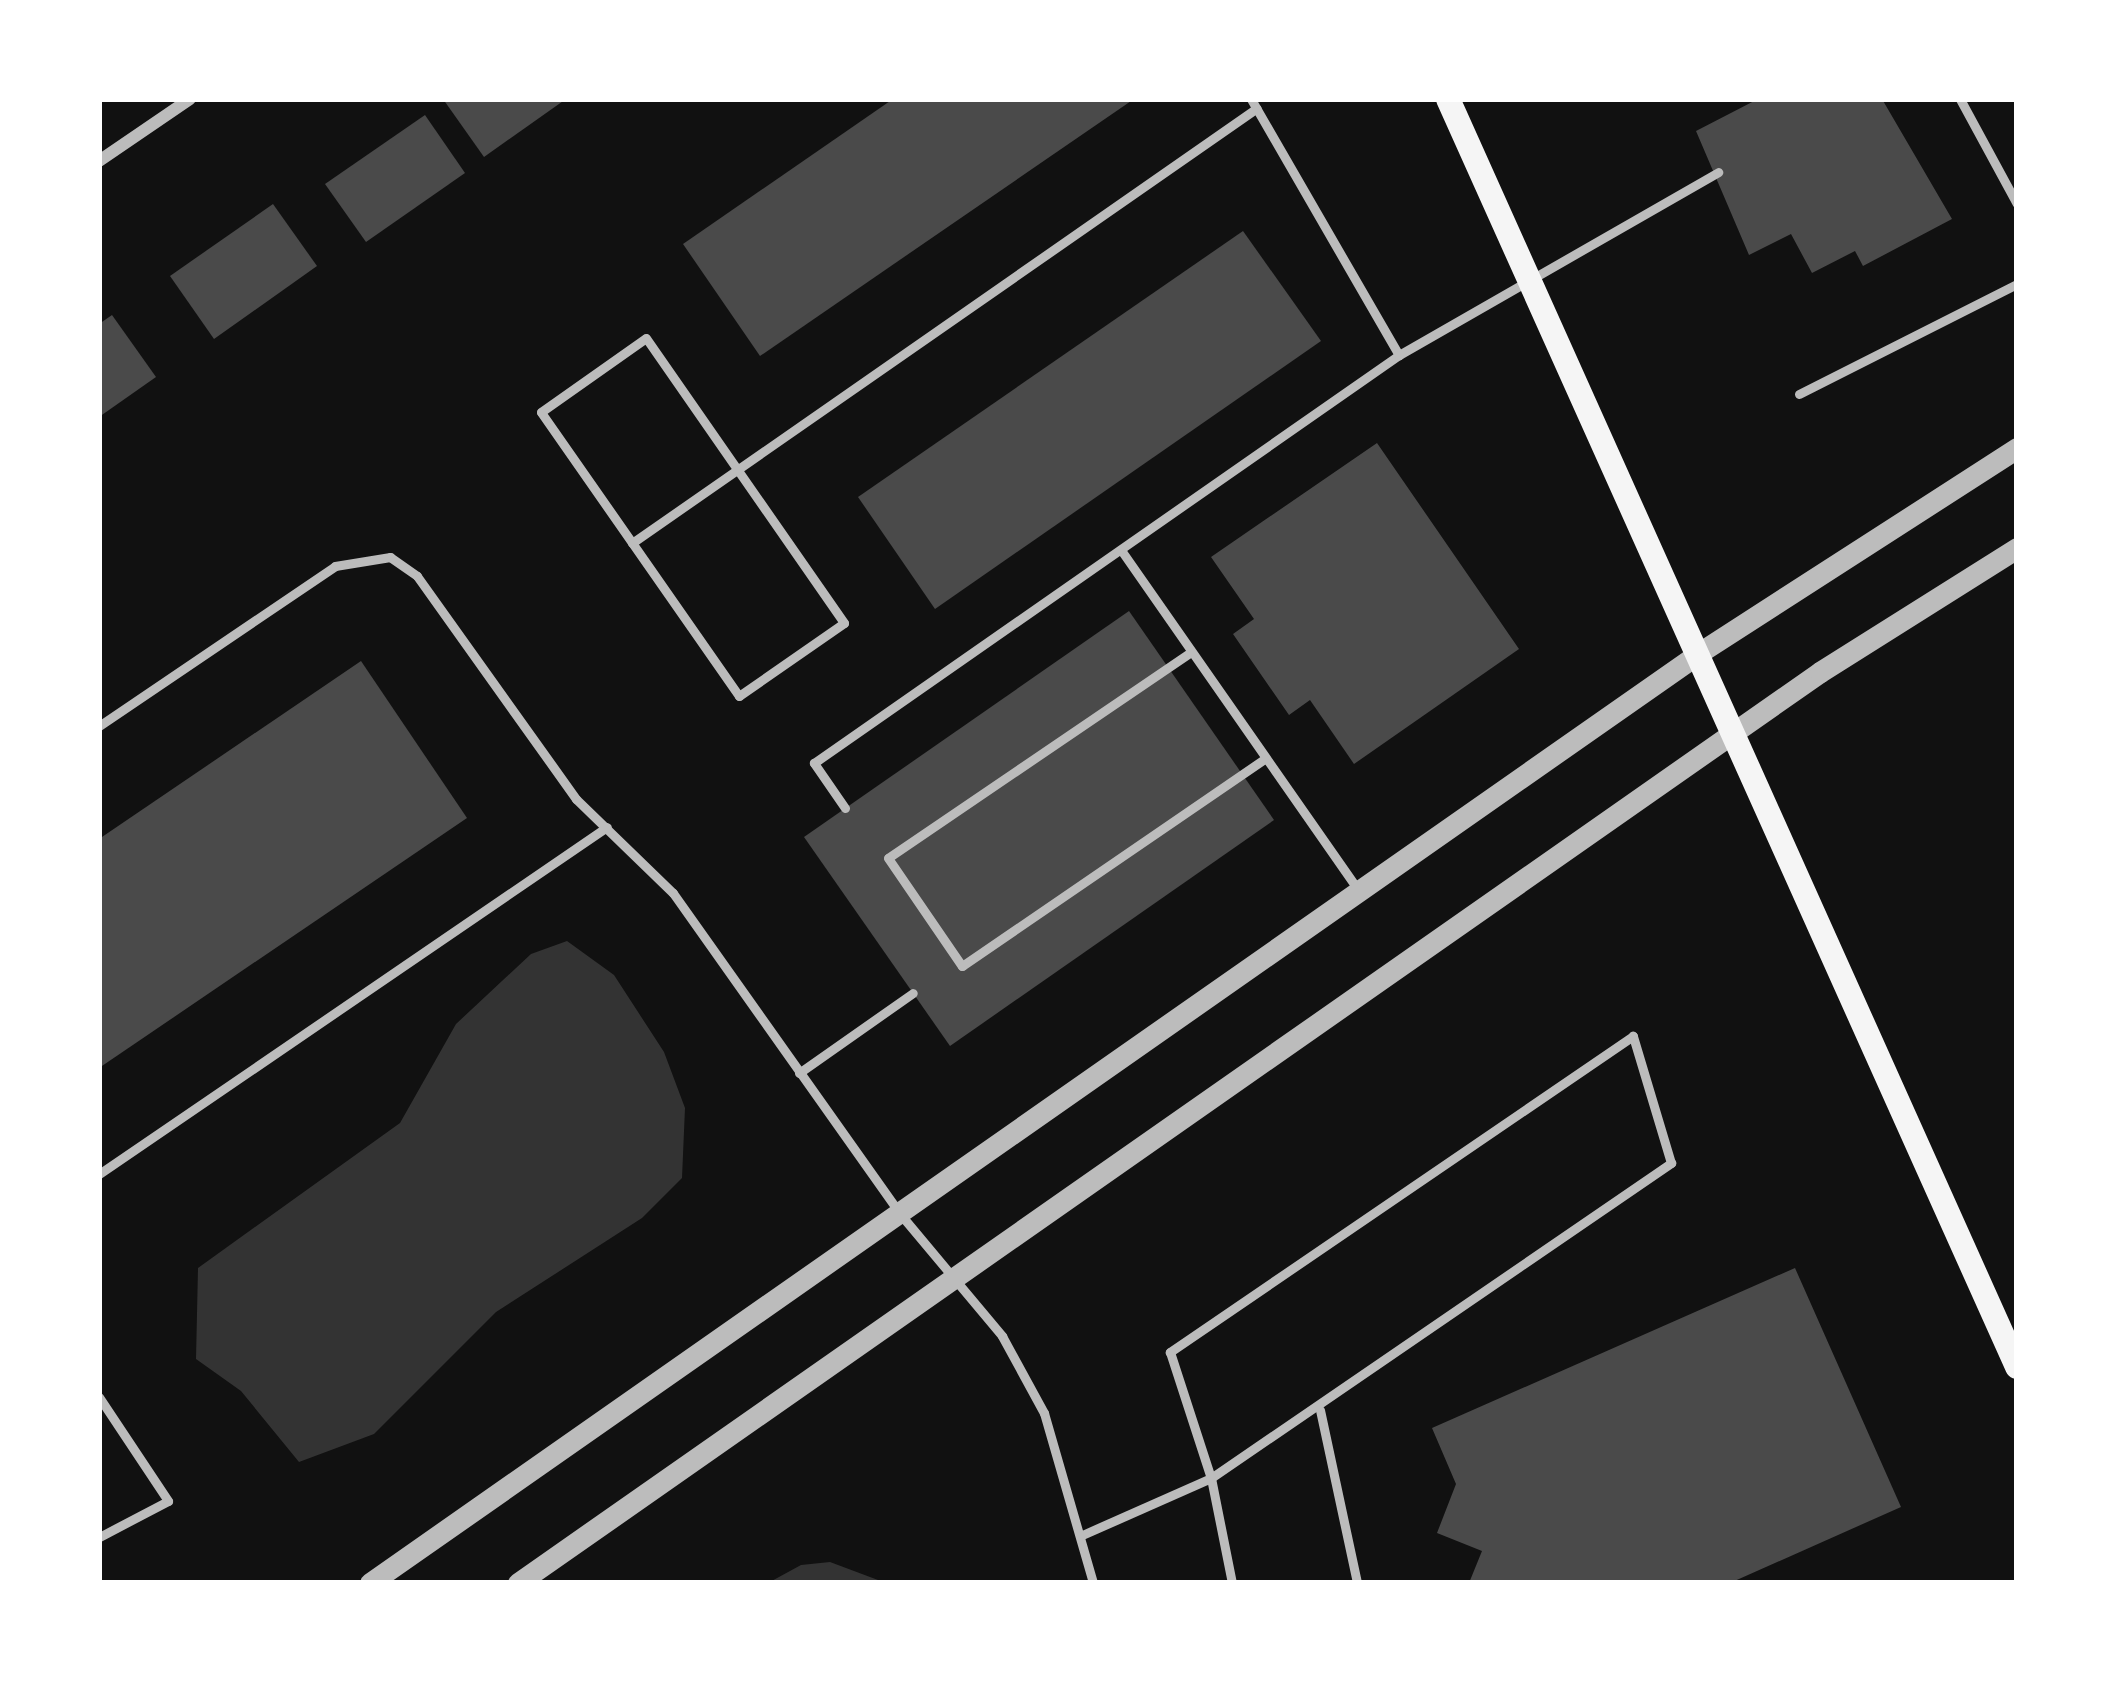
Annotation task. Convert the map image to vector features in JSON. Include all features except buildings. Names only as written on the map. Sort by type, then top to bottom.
[{"type":"main road","points":[[1448,99],[1702,651],[2017,1367]]},
{"type":"street","points":[[99,161],[190,99]]},
{"type":"street","points":[[370,1583],[1363,896],[1702,651],[2017,448]]},
{"type":"street","points":[[518,1583],[1738,734],[2017,548]]},
{"type":"lane","points":[[1960,99],[2017,204]]},
{"type":"lane","points":[[632,543],[1254,104],[1400,355]]},
{"type":"lane","points":[[845,808],[814,763],[1400,355],[1530,273],[1718,172]]},
{"type":"lane","points":[[1799,394],[2017,284]]},
{"type":"lane","points":[[646,338],[844,623],[739,696],[632,543],[541,412],[646,338]]},
{"type":"lane","points":[[1121,550],[1363,896]]},
{"type":"lane","points":[[99,726],[335,566],[390,557],[417,576],[608,827],[674,893],[901,1215],[960,1275],[1044,1413],[1093,1583]]},
{"type":"lane","points":[[1191,652],[888,859],[962,966],[1264,759]]},
{"type":"lane","points":[[99,1174],[608,827]]},
{"type":"lane","points":[[799,1073],[913,993]]},
{"type":"lane","points":[[1080,1536],[1211,1478],[1320,1409],[1671,1163],[1634,1036],[1170,1352],[1211,1478],[1232,1583]]},
{"type":"lane","points":[[99,1397],[168,1501],[99,1537]]},
{"type":"lane","points":[[1320,1409],[1357,1583]]},
{"type":"shaded area","points":[[567,941],[614,975],[664,1052],[685,1108],[682,1178],[642,1218],[496,1312],[374,1434],[299,1462],[241,1391],[196,1359],[198,1268],[400,1123],[456,1024],[531,954]]},
{"type":"shaded area","points":[[830,1562],[886,1583],[768,1583],[801,1565]]}]
